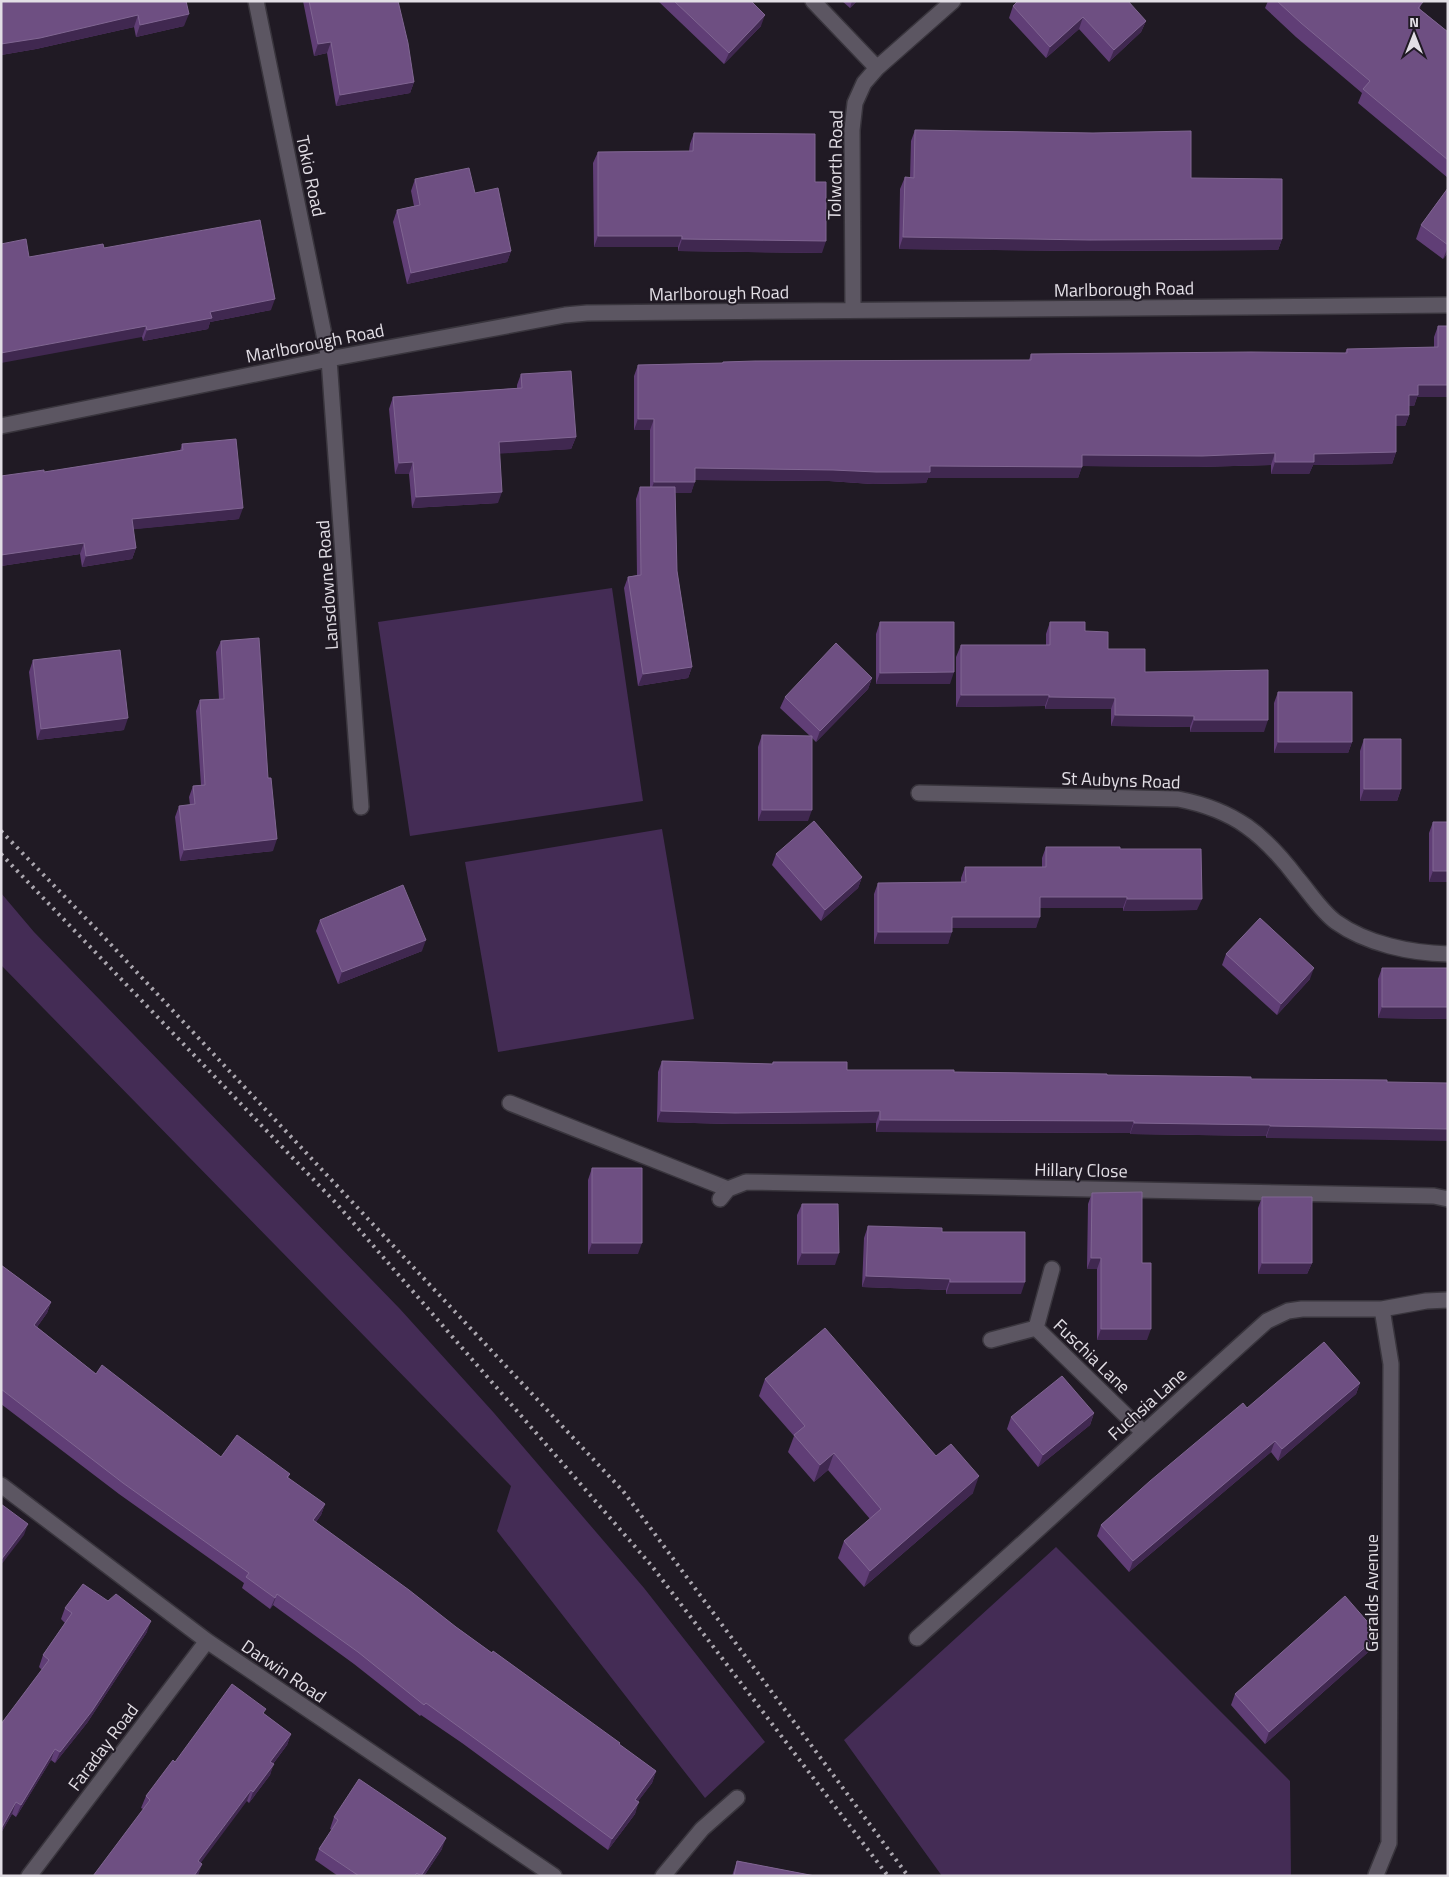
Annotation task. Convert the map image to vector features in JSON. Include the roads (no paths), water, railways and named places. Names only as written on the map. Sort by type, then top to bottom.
[{"type":"street","name":"Tokio Road","points":[[256,1],[329,359]]},
{"type":"street","points":[[813,1],[877,68]]},
{"type":"street","name":"Tolworth Road","points":[[853,310],[852,130],[856,102],[864,83],[877,68],[952,1]]},
{"type":"street","name":"Marlborough Road","points":[[1,426],[329,359],[572,314],[1448,305]]},
{"type":"street","name":"Lansdowne Road","points":[[329,359],[361,807]]},
{"type":"street","name":"St Aubyns Road","points":[[919,794],[1178,799],[1198,803],[1246,825],[1274,848],[1322,909],[1343,926],[1384,944],[1448,954]]},
{"type":"street","name":"Hillary Close","points":[[510,1103],[724,1194],[746,1182],[1424,1196],[1448,1199]]},
{"type":"street","points":[[991,1340],[1036,1328],[1052,1269]]},
{"type":"street","name":"Fuchsia Lane","points":[[917,1638],[1040,1529],[1143,1432],[1267,1321],[1288,1311],[1302,1309],[1382,1309],[1426,1301],[1448,1300]]},
{"type":"street","name":"Geralds Avenue","points":[[1376,1876],[1389,1843],[1390,1364],[1382,1309]]},
{"type":"street","name":"Fuschia Lane","points":[[1036,1328],[1143,1432]]},
{"type":"street","name":"Darwin Road","points":[[1,1485],[207,1641],[554,1876]]},
{"type":"street","name":"Faraday Road","points":[[29,1876],[207,1641]]},
{"type":"street","points":[[663,1876],[702,1829],[737,1798]]},
{"type":"railway","points":[[1,831],[101,934],[623,1491],[908,1876]]},
{"type":"railway","points":[[1,854],[336,1203],[651,1565],[888,1876]]}]
